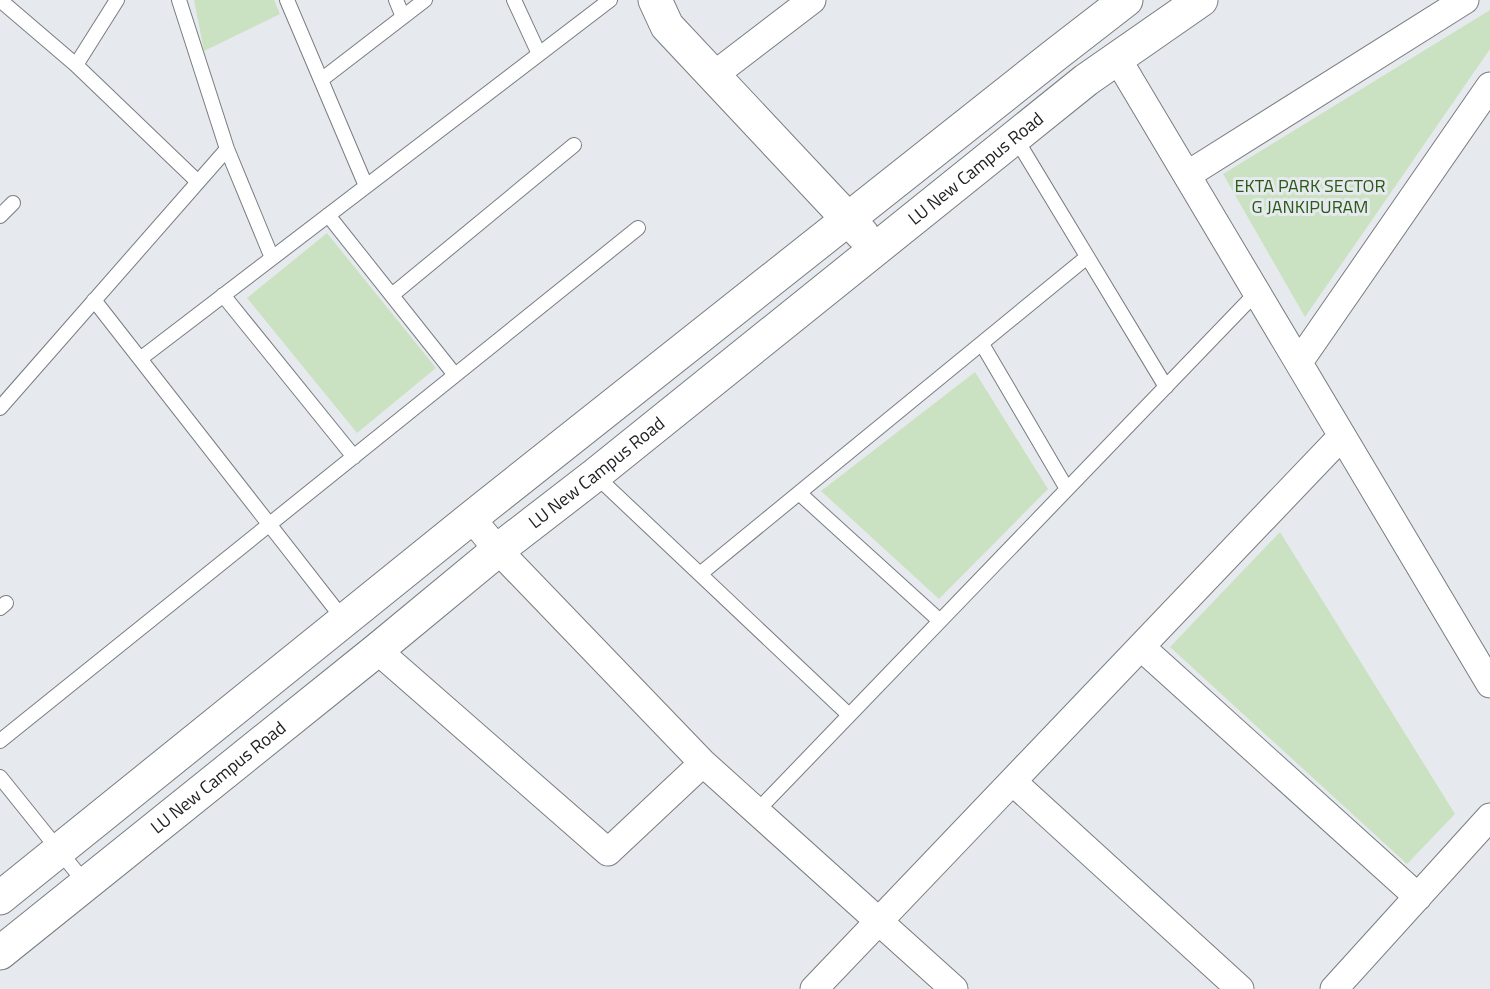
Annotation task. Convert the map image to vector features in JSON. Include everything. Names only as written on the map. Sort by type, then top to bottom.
[{"type":"street","points":[[655,0],[667,26],[876,249]]},
{"type":"street","points":[[0,898],[471,518],[1126,0]]},
{"type":"street","name":"LU New Campus Road","points":[[0,953],[377,651],[498,550],[595,475],[1086,80],[1201,0]]},
{"type":"street","points":[[1187,175],[1465,0]]},
{"type":"street","points":[[714,75],[808,2]]},
{"type":"street","points":[[1117,58],[1490,684]]},
{"type":"street","points":[[1299,362],[1490,86]]},
{"type":"street","points":[[814,989],[1342,435]]},
{"type":"street","points":[[471,518],[498,550],[704,763],[954,989]]},
{"type":"street","points":[[1141,647],[1418,897]]},
{"type":"street","points":[[377,651],[608,852],[704,763]]},
{"type":"street","points":[[1013,782],[1240,989]]},
{"type":"street","points":[[1334,989],[1490,817]]},
{"type":"lane","points":[[0,0],[76,65],[198,182]]},
{"type":"lane","points":[[76,65],[117,0]]},
{"type":"lane","points":[[179,0],[227,149],[272,258]]},
{"type":"lane","points":[[287,0],[366,186]]},
{"type":"lane","points":[[396,0],[403,17]]},
{"type":"lane","points":[[321,80],[425,0]]},
{"type":"lane","points":[[514,0],[539,54]]},
{"type":"lane","points":[[140,358],[610,0]]},
{"type":"lane","points":[[1015,137],[1166,387]]},
{"type":"lane","points":[[392,295],[574,145]]},
{"type":"lane","points":[[0,408],[227,149]]},
{"type":"lane","points":[[0,216],[13,203]]},
{"type":"lane","points":[[328,215],[455,375]]},
{"type":"lane","points":[[0,741],[638,228]]},
{"type":"lane","points":[[700,574],[1088,257]]},
{"type":"lane","points":[[757,811],[1257,292]]},
{"type":"lane","points":[[223,295],[354,457]]},
{"type":"lane","points":[[94,300],[344,620]]},
{"type":"lane","points":[[982,344],[1067,489]]},
{"type":"lane","points":[[595,475],[849,715]]},
{"type":"lane","points":[[799,493],[940,621]]},
{"type":"lane","points":[[0,777],[86,884]]},
{"type":"green space","points":[[194,0],[274,0],[280,14],[204,51]]},
{"type":"green space","name":"EKTA PARK SECTOR G JANKIPURAM","points":[[1490,10],[1490,49],[1305,317],[1223,174]]},
{"type":"green space","points":[[327,233],[436,368],[357,433],[247,298]]},
{"type":"green space","points":[[975,372],[1048,489],[939,599],[821,491]]},
{"type":"green space","points":[[1280,532],[1455,814],[1407,864],[1170,647]]}]
